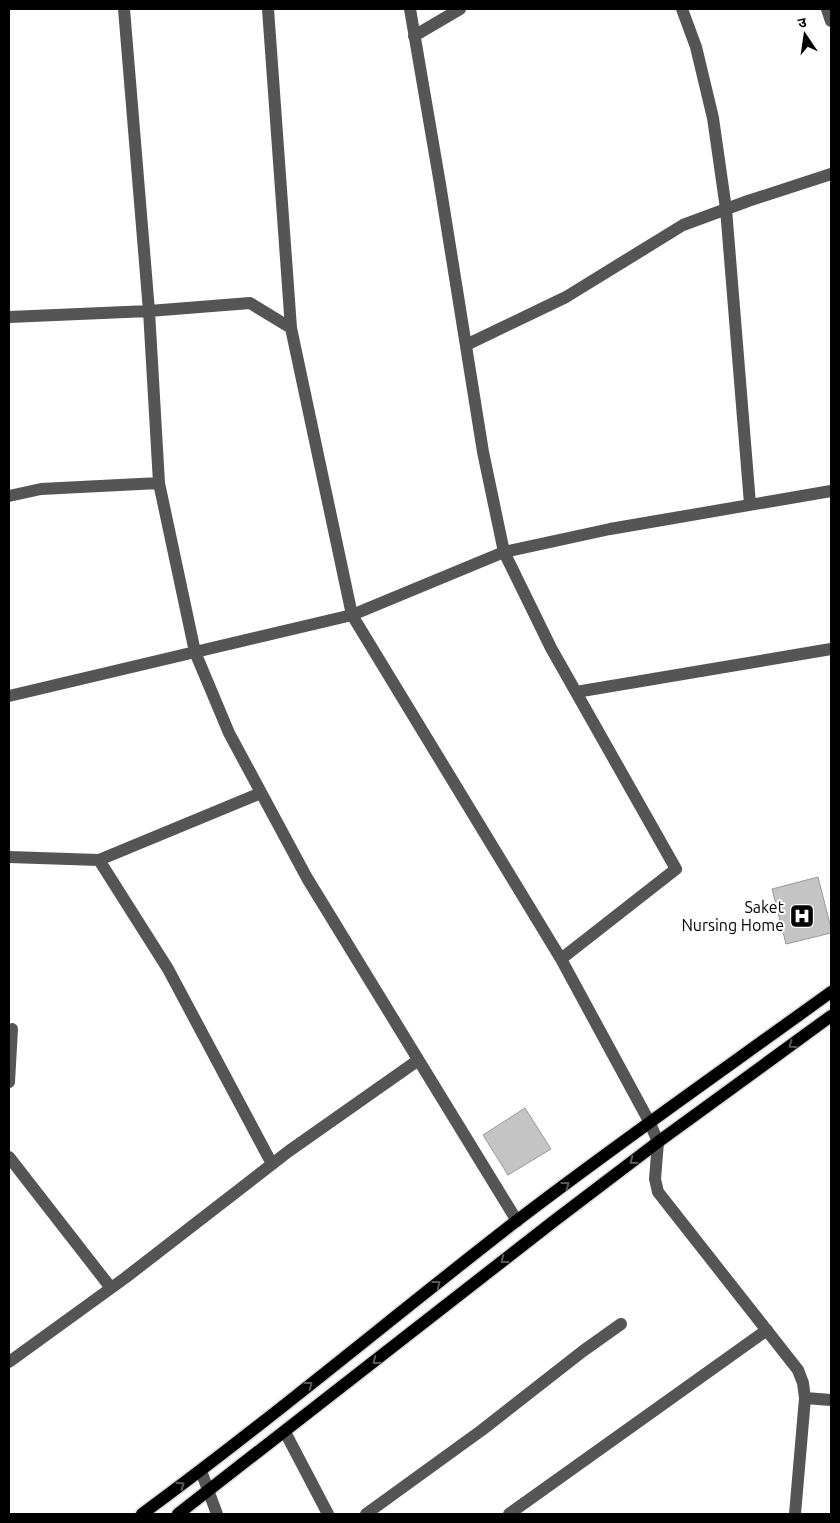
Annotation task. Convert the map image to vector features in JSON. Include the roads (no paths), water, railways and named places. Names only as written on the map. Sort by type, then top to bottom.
[{"type":"main road","points":[[142,1514],[201,1471],[517,1221],[831,992]]},
{"type":"main road","points":[[178,1514],[546,1227],[658,1142],[831,1016]]},
{"type":"street","points":[[124,9],[149,311],[159,483],[195,652],[230,733],[307,878],[417,1061],[517,1221]]},
{"type":"street","points":[[268,9],[291,328],[352,615],[561,959],[650,1123],[658,1142],[655,1179],[658,1192],[798,1370],[803,1383],[805,1398],[795,1514]]},
{"type":"street","points":[[410,9],[483,452],[504,552],[552,648],[676,869],[561,959]]},
{"type":"street","points":[[414,36],[460,9]]},
{"type":"street","points":[[682,9],[696,47],[713,118],[726,209],[750,504]]},
{"type":"street","points":[[827,9],[831,21]]},
{"type":"street","points":[[466,345],[566,297],[683,225],[831,174]]},
{"type":"street","points":[[9,317],[149,311],[250,303],[291,328]]},
{"type":"street","points":[[9,496],[41,489],[159,483]]},
{"type":"street","points":[[9,696],[352,615],[504,552],[610,529],[831,490]]},
{"type":"street","points":[[576,692],[831,649]]},
{"type":"street","points":[[9,857],[99,860],[261,792]]},
{"type":"street","points":[[99,860],[168,968],[272,1164]]},
{"type":"street","points":[[9,1082],[12,1029]]},
{"type":"street","points":[[9,1362],[111,1288],[272,1164],[417,1061]]},
{"type":"street","points":[[9,1157],[111,1288]]},
{"type":"street","points":[[366,1514],[482,1430],[582,1351],[621,1324]]},
{"type":"street","points":[[509,1514],[767,1330]]},
{"type":"street","points":[[805,1398],[831,1400]]},
{"type":"street","points":[[285,1432],[328,1514]]},
{"type":"street","points":[[201,1471],[217,1514]]},
{"type":"place","name":"Saket Nursing Home","points":[[802,916]]}]
